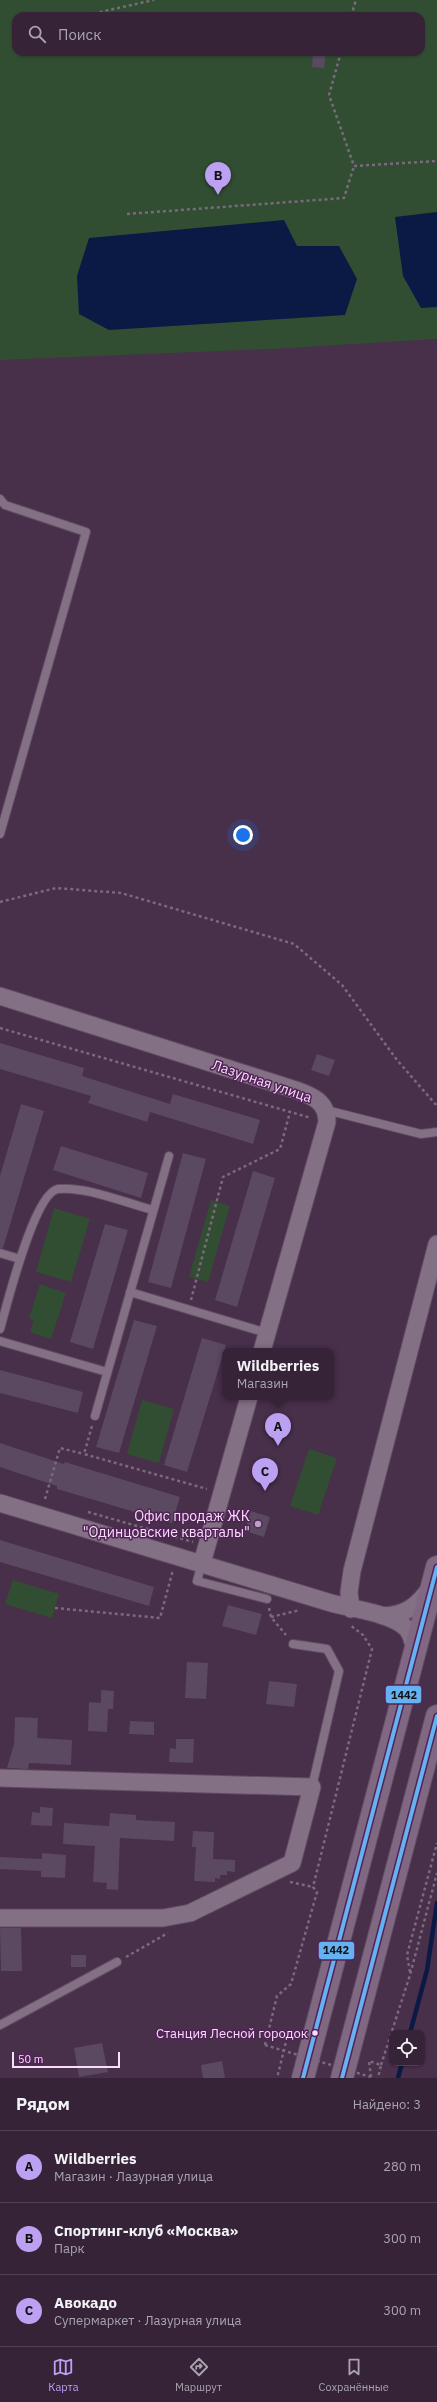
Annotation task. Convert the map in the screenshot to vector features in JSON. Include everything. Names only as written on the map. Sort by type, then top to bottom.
[{"type":"highway","points":[[303,2078],[434,1577]]},
{"type":"highway","points":[[342,2078],[437,1716]]},
{"type":"street","name":"Лазурная улица","points":[[0,996],[296,1090],[314,1097],[327,1116]]},
{"type":"street","points":[[263,1348],[327,1116]]},
{"type":"street","points":[[351,1609],[349,1592],[352,1571],[437,1244]]},
{"type":"street","points":[[202,1563],[248,1400]]},
{"type":"street","points":[[0,1503],[351,1609],[381,1616],[400,1623],[408,1630],[415,1650]]},
{"type":"street","points":[[381,1616],[405,1612],[415,1606],[434,1577]]},
{"type":"street","points":[[0,1778],[312,1787],[292,1863],[190,1913],[164,1918],[0,1918]]},
{"type":"lane","points":[[0,499],[5,505],[86,532],[0,834]]},
{"type":"lane","points":[[327,1116],[420,1134],[437,1132]]},
{"type":"lane","points":[[95,1416],[169,1156]]},
{"type":"lane","points":[[0,1329],[20,1259],[40,1207],[49,1195],[57,1190],[76,1189],[153,1210]]},
{"type":"lane","points":[[0,1253],[20,1259]]},
{"type":"lane","points":[[130,1292],[267,1333]]},
{"type":"lane","points":[[0,1341],[107,1372]]},
{"type":"lane","points":[[202,1563],[197,1581],[267,1599]]},
{"type":"lane","points":[[293,1644],[327,1649],[339,1671],[312,1787]]},
{"type":"lane","points":[[0,2025],[117,1962]]},
{"type":"path","points":[[100,12],[154,0]]},
{"type":"path","points":[[352,12],[356,0]]},
{"type":"path","points":[[127,214],[344,198],[354,166],[329,95],[340,56]]},
{"type":"path","points":[[354,166],[437,161]]},
{"type":"path","points":[[0,902],[56,888],[121,893],[294,944],[342,985],[397,1060],[437,1106]]},
{"type":"path","points":[[0,1028],[290,1112],[327,1116]]},
{"type":"path","points":[[188,1310],[223,1177],[280,1149],[290,1112]]},
{"type":"path","points":[[84,1454],[95,1416]]},
{"type":"path","points":[[52,1501],[44,1499],[60,1448],[222,1493]]},
{"type":"path","points":[[81,1510],[207,1546]]},
{"type":"path","points":[[55,1608],[160,1618],[177,1556]]},
{"type":"path","points":[[267,1599],[271,1617],[293,1644]]},
{"type":"path","points":[[313,1887],[372,1649],[363,1635],[338,1616],[331,1603]]},
{"type":"path","points":[[410,1975],[407,1954],[437,1843]]},
{"type":"path","points":[[378,2078],[410,1975],[437,1873]]},
{"type":"path","points":[[290,1882],[313,1887],[317,1892],[291,1984],[277,1996],[265,2045],[371,2077],[369,2061],[381,2065]]},
{"type":"path","points":[[117,1962],[170,1932]]},
{"type":"path","points":[[269,2033],[287,2038],[277,2078]]},
{"type":"green space","points":[[0,0],[437,0],[437,339],[271,349],[0,360]]},
{"type":"green space","points":[[211,1200],[230,1206],[208,1282],[189,1277]]},
{"type":"green space","points":[[54,1208],[90,1219],[71,1282],[36,1272]]},
{"type":"green space","points":[[40,1284],[66,1293],[51,1339],[30,1332],[34,1320],[29,1318]]},
{"type":"green space","points":[[142,1400],[174,1409],[159,1463],[127,1454]]},
{"type":"green space","points":[[309,1449],[337,1458],[318,1515],[290,1506]]},
{"type":"green space","points":[[13,1580],[59,1594],[52,1618],[5,1604]]},
{"type":"water","points":[[437,212],[437,307],[421,308],[403,276],[395,217]]},
{"type":"water","points":[[284,220],[297,246],[339,246],[357,279],[345,315],[109,330],[79,314],[77,276],[89,238]]},
{"type":"building","points":[[313,56],[326,56],[324,68],[312,67]]},
{"type":"building","points":[[0,1043],[84,1068],[82,1076],[170,1104],[173,1094],[260,1120],[253,1144],[150,1112],[147,1122],[88,1103],[91,1096],[0,1069]]},
{"type":"building","points":[[317,1054],[335,1060],[329,1076],[311,1070]]},
{"type":"building","points":[[21,1104],[44,1111],[3,1248],[0,1248],[0,1176]]},
{"type":"building","points":[[61,1146],[148,1173],[141,1198],[53,1170]]},
{"type":"building","points":[[183,1153],[206,1159],[171,1288],[148,1282]]},
{"type":"building","points":[[253,1171],[275,1178],[237,1307],[215,1300]]},
{"type":"building","points":[[105,1224],[128,1230],[93,1349],[70,1342]]},
{"type":"building","points":[[134,1320],[157,1326],[119,1453],[96,1447]]},
{"type":"building","points":[[202,1338],[226,1345],[225,1348],[222,1348],[222,1358],[187,1472],[164,1465]]},
{"type":"building","points":[[0,1370],[83,1392],[78,1413],[0,1393]]},
{"type":"building","points":[[0,1443],[64,1464],[65,1462],[180,1497],[172,1523],[57,1489],[57,1486],[0,1467]]},
{"type":"building","name":"Офис продаж ЖК \"Одинцовские кварталы\"","points":[[251,1511],[270,1517],[264,1537],[245,1531]]},
{"type":"building","points":[[0,1540],[154,1587],[149,1606],[0,1562]]},
{"type":"building","points":[[228,1605],[262,1614],[256,1635],[222,1626]]},
{"type":"building","points":[[187,1662],[208,1663],[206,1699],[185,1698]]},
{"type":"building","points":[[269,1681],[297,1684],[294,1707],[266,1704]]},
{"type":"building","points":[[101,1690],[114,1691],[113,1709],[108,1709],[107,1732],[88,1731],[89,1702],[101,1703]]},
{"type":"building","points":[[15,1717],[38,1718],[37,1738],[72,1740],[71,1765],[29,1763],[28,1769],[7,1768],[14,1744]]},
{"type":"building","points":[[130,1721],[154,1722],[154,1735],[129,1734]]},
{"type":"building","points":[[176,1739],[194,1739],[193,1763],[169,1762],[170,1748],[176,1749]]},
{"type":"building","points":[[40,1807],[53,1808],[52,1826],[31,1825],[32,1812],[40,1813]]},
{"type":"building","points":[[110,1813],[136,1815],[136,1820],[175,1822],[174,1841],[120,1838],[118,1890],[106,1889],[107,1883],[93,1882],[95,1846],[63,1844],[64,1823],[109,1826]]},
{"type":"building","points":[[193,1831],[214,1832],[213,1859],[235,1860],[235,1872],[227,1871],[227,1875],[220,1875],[220,1879],[215,1878],[215,1882],[194,1881],[196,1847],[192,1847]]},
{"type":"building","points":[[42,1853],[66,1855],[65,1878],[41,1877],[41,1871],[0,1869],[0,1857],[42,1859]]},
{"type":"building","points":[[0,1928],[21,1928],[22,1971],[1,1971]]},
{"type":"building","points":[[71,1955],[86,1955],[86,1967],[71,1967]]},
{"type":"building","points":[[102,2043],[108,2072],[79,2077],[74,2048]]},
{"type":"building","points":[[222,2061],[225,2078],[203,2078],[201,2065]]},
{"type":"waterway","points":[[411,2030],[427,1970],[437,1903]]},
{"type":"waterway","points":[[398,2078],[401,2066]]},
{"type":"transit line","name":"1442","points":[[303,2078],[437,1567]]},
{"type":"transit line","name":"1442","points":[[342,2078],[437,1716]]},
{"type":"place","name":"Спортинг-клуб «Москва»","points":[[218,195]]},
{"type":"place","name":"Wildberries","points":[[278,1446]]},
{"type":"place","name":"Авокадо","points":[[265,1491]]},
{"type":"place","name":"Офис продаж ЖК \"Одинцовские кварталы\"","points":[[258,1524]]},
{"type":"place","name":"Станция Лесной городок","points":[[315,2033]]}]
